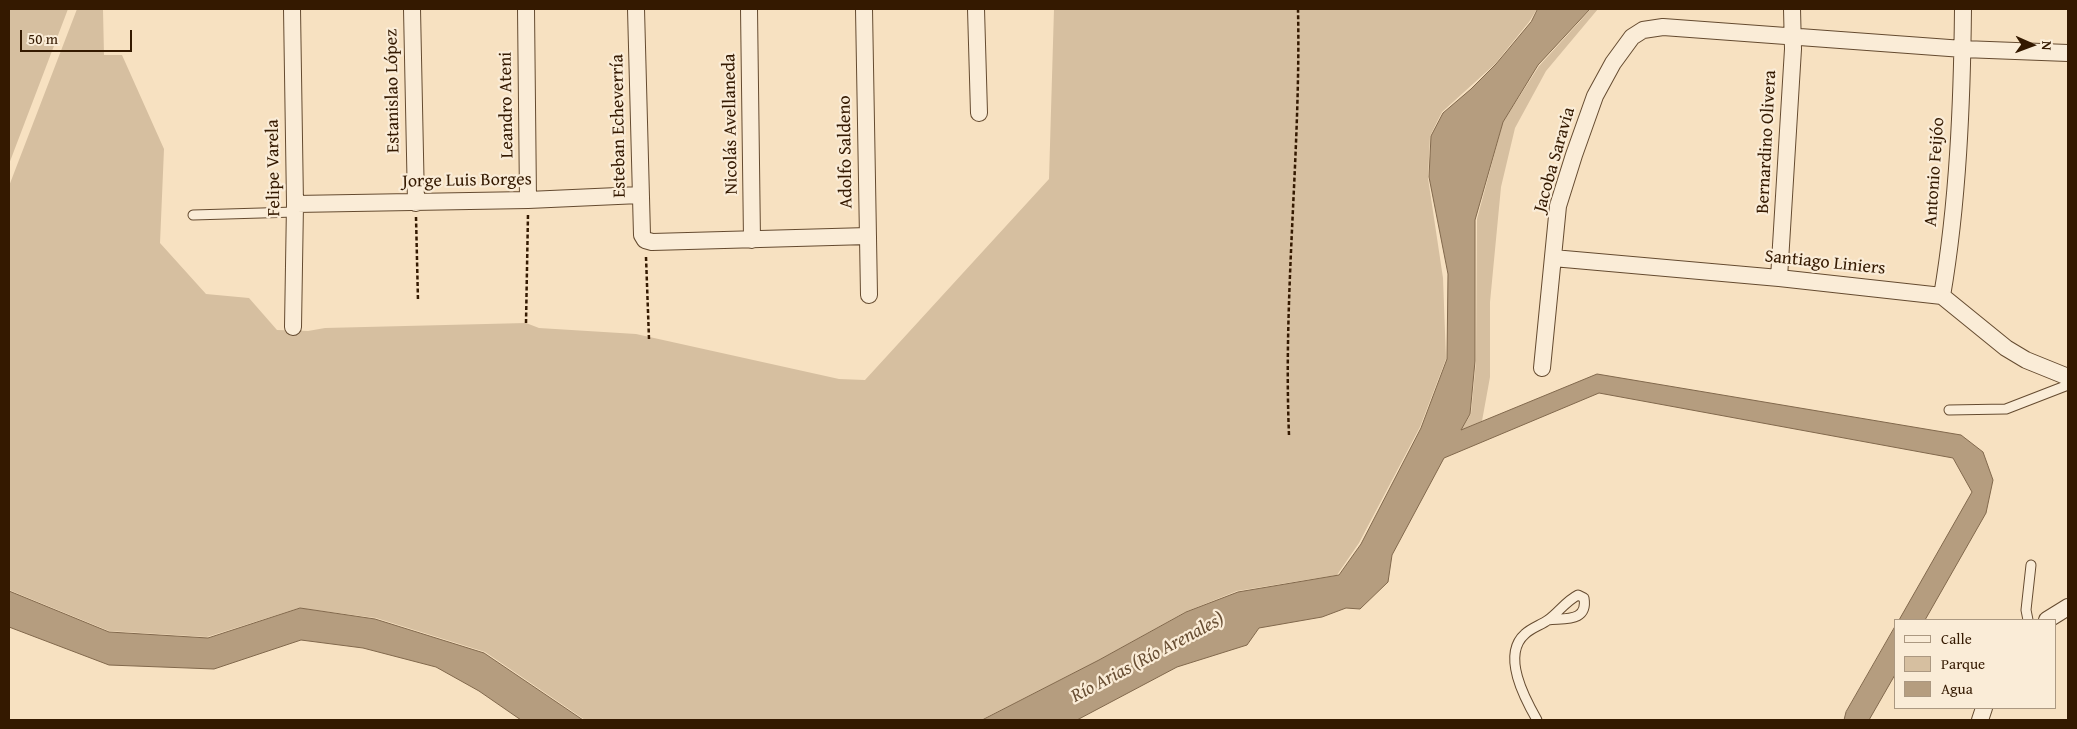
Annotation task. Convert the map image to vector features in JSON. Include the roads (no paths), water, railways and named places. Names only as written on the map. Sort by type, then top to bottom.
[{"type":"street","name":"Felipe Varela","points":[[292,9],[295,208],[293,327]]},
{"type":"street","name":"Estanislao López","points":[[412,9],[416,203]]},
{"type":"street","name":"Leandro Ateni","points":[[526,9],[528,200]]},
{"type":"street","name":"Esteban Echeverría","points":[[636,9],[642,235],[645,240],[652,242],[752,240]]},
{"type":"street","name":"Nicolás Avellaneda","points":[[749,9],[752,240]]},
{"type":"street","name":"Adolfo Saldeno","points":[[864,9],[870,295]]},
{"type":"street","points":[[976,9],[979,114]]},
{"type":"street","name":"Bernardino Olivera","points":[[1779,278],[1793,49],[1791,36],[1792,9]]},
{"type":"street","name":"Antonio Feijóo","points":[[1942,296],[1949,256],[1955,188],[1964,9]]},
{"type":"street","name":"Jacoba Saravia","points":[[1542,368],[1558,206],[1595,96],[1612,63],[1632,37],[1643,30],[1663,27],[1963,49],[2068,53]]},
{"type":"street","name":"Jorge Luis Borges","points":[[295,208],[640,195]]},
{"type":"street","points":[[752,240],[868,236]]},
{"type":"street","name":"Santiago Liniers","points":[[1553,258],[1779,278],[1942,296]]},
{"type":"street","points":[[1942,296],[2006,348],[2026,360],[2068,377]]},
{"type":"street","points":[[2050,619],[2068,607]]},
{"type":"lane","points":[[193,215],[295,208]]},
{"type":"lane","points":[[1949,410],[2006,409],[2068,385]]},
{"type":"lane","points":[[2028,619],[2026,610],[2031,565]]},
{"type":"lane","points":[[1537,720],[1523,696],[1516,670],[1515,651],[1525,633],[1548,620]]},
{"type":"water","name":"Río Arias (Río Arenales)","points":[[1538,9],[1590,9],[1538,65],[1503,122],[1475,220],[1475,361],[1470,414],[1461,430],[1597,374],[1961,435],[1983,452],[1993,480],[1986,513],[1926,619],[1900,619],[1972,492],[1953,458],[1599,393],[1444,458],[1392,555],[1388,582],[1360,609],[1346,608],[1322,617],[1259,628],[1247,645],[1177,667],[1077,720],[982,720],[1099,660],[1186,612],[1238,592],[1339,575],[1361,544],[1421,428],[1447,359],[1448,274],[1429,177],[1431,136],[1443,113],[1496,64],[1531,22]]},
{"type":"water","points":[[9,591],[109,632],[208,638],[300,608],[375,619],[484,653],[583,720],[521,720],[479,691],[436,667],[363,648],[301,640],[214,669],[109,665],[9,627]]},
{"type":"water","points":[[1894,628],[1894,676],[1869,720],[1844,720],[1846,712]]}]
